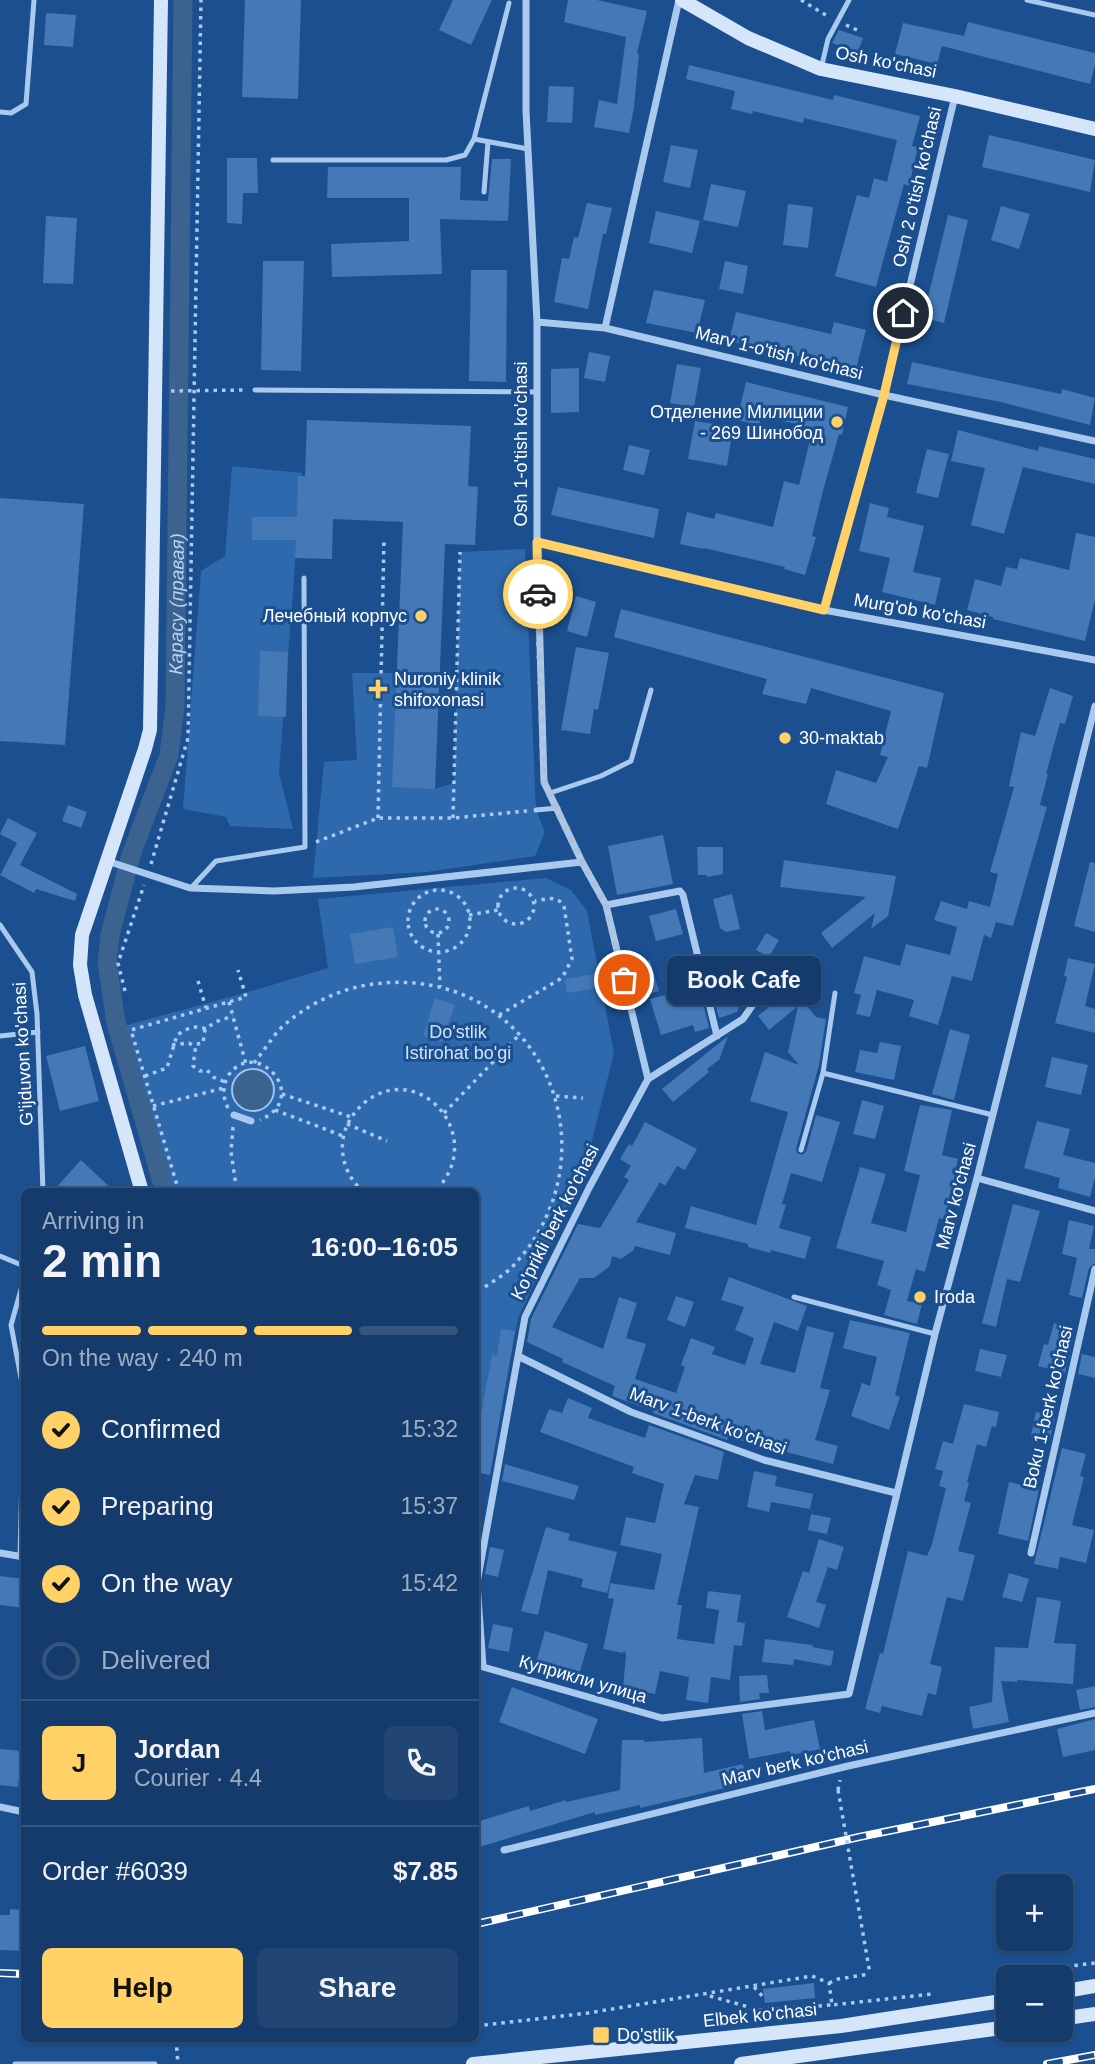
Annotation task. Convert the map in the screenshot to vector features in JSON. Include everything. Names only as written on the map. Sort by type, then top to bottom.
[{"type":"street","points":[[141,1188],[81,972],[82,935],[110,862],[149,730],[161,0]]},
{"type":"street","name":"Osh 1-o'tish ko'chasi","points":[[526,0],[528,149],[537,322],[537,542],[544,782],[606,905],[648,1079]]},
{"type":"street","points":[[605,328],[680,0]]},
{"type":"street","name":"Osh ko'chasi","points":[[680,0],[748,38],[821,69],[955,96],[1095,129]]},
{"type":"street","name":"Osh 2 o'tish ko'chasi","points":[[824,610],[884,395],[955,96]]},
{"type":"street","name":"Marv 1-o'tish ko'chasi","points":[[537,322],[605,328],[884,395],[1095,441]]},
{"type":"street","name":"Murg'ob ko'chasi","points":[[537,542],[824,610],[1095,660]]},
{"type":"street","name":"Marv ko'chasi","points":[[849,1694],[895,1493],[1095,706]]},
{"type":"street","points":[[110,862],[191,888],[291,891],[354,887],[582,862]]},
{"type":"street","points":[[606,905],[680,891],[717,1036]]},
{"type":"street","name":"Ko'prikli berk ko'chasi","points":[[479,1577],[524,1317],[648,1079],[750,1012],[755,979]]},
{"type":"street","points":[[234,1115],[251,1121]]},
{"type":"street","points":[[977,1178],[1095,1211]]},
{"type":"street","name":"Boku 1-berk ko'chasi","points":[[1031,1553],[1095,1269]]},
{"type":"street","name":"Marv 1-berk ko'chasi","points":[[518,1356],[631,1412],[764,1460],[895,1493]]},
{"type":"street","points":[[0,1553],[21,1557]]},
{"type":"street","name":"Куприкли улица","points":[[479,1666],[662,1718],[849,1694]]},
{"type":"street","name":"Marv berk ko'chasi","points":[[504,1850],[848,1766],[1095,1713]]},
{"type":"street","points":[[0,1807],[21,1811]]},
{"type":"street","points":[[1073,1990],[1095,1986]]},
{"type":"street","name":"Elbek ko'chasi","points":[[474,2064],[841,2026],[996,2002]]},
{"type":"street","points":[[1073,2017],[1095,2014]]},
{"type":"street","points":[[741,2064],[996,2029]]},
{"type":"lane","points":[[0,112],[11,113],[26,104],[34,0]]},
{"type":"lane","points":[[821,69],[828,39],[849,0]]},
{"type":"lane","points":[[1027,0],[1095,15]]},
{"type":"lane","points":[[273,160],[446,160],[465,155],[474,139],[509,3]]},
{"type":"lane","points":[[474,139],[528,149]]},
{"type":"lane","points":[[484,192],[488,142]]},
{"type":"lane","points":[[255,390],[537,392]]},
{"type":"lane","points":[[191,888],[216,861],[305,847],[304,578]]},
{"type":"lane","points":[[550,793],[601,776],[631,761],[651,690]]},
{"type":"lane","points":[[536,810],[558,808]]},
{"type":"lane","name":"G'ijduvon ko'chasi","points":[[0,925],[32,972],[38,1032],[43,1188]]},
{"type":"lane","points":[[801,1150],[823,1073],[835,993]]},
{"type":"lane","points":[[0,1036],[38,1032]]},
{"type":"lane","points":[[823,1073],[993,1115]]},
{"type":"lane","points":[[0,1256],[21,1265]]},
{"type":"lane","points":[[21,1289],[10,1325],[21,1379]]},
{"type":"lane","points":[[794,1297],[935,1334]]},
{"type":"lane","points":[[15,2064],[155,2064]]},
{"type":"path","points":[[125,991],[118,963],[148,874],[188,737],[201,0]]},
{"type":"path","points":[[155,392],[255,390]]},
{"type":"path","points":[[378,818],[384,539]]},
{"type":"path","points":[[453,818],[460,552]]},
{"type":"path","points":[[305,847],[378,818],[453,818],[536,810]]},
{"type":"path","points":[[512,887],[526,890],[534,901],[532,915],[521,924],[507,922],[498,910],[500,896],[512,887]]},
{"type":"path","points":[[446,891],[461,900],[469,915],[470,924],[463,941],[448,951],[439,952],[422,948],[411,935],[408,918],[415,902],[429,892],[446,891]]},
{"type":"path","points":[[499,1015],[562,978],[572,959],[564,906],[555,898],[534,901]]},
{"type":"path","points":[[436,909],[446,912],[450,923],[444,932],[439,934],[428,930],[425,920],[427,914],[436,909]]},
{"type":"path","points":[[469,915],[498,910]]},
{"type":"path","points":[[439,934],[440,987]]},
{"type":"path","points":[[177,1188],[131,1030],[246,997],[238,970]]},
{"type":"path","points":[[198,981],[206,1008]]},
{"type":"path","points":[[254,1063],[281,1029],[315,1003],[355,986],[398,981],[440,987],[471,998],[499,1015],[520,1034],[541,1063],[556,1096],[564,1141],[559,1187],[541,1230],[513,1266],[479,1291]]},
{"type":"path","points":[[229,1002],[247,1064]]},
{"type":"path","points":[[195,1046],[203,1043],[205,1028],[215,1021],[233,1016]]},
{"type":"path","points":[[145,1076],[167,1068],[177,1035],[188,1028],[205,1028]]},
{"type":"path","points":[[444,1113],[520,1034]]},
{"type":"path","points":[[172,1045],[189,1043],[195,1046]]},
{"type":"path","points":[[195,1046],[193,1066],[200,1071],[206,1070],[213,1077],[225,1082]]},
{"type":"path","points":[[236,1188],[231,1152],[234,1115],[225,1102],[224,1088],[232,1071],[254,1063],[271,1069],[277,1076],[282,1094],[275,1110],[269,1116],[251,1121]]},
{"type":"path","points":[[153,1106],[224,1088]]},
{"type":"path","points":[[361,1188],[347,1170],[343,1159],[343,1136],[351,1116],[368,1100],[391,1091],[426,1097],[444,1113],[454,1135],[454,1160],[444,1182],[438,1188]]},
{"type":"path","points":[[282,1094],[351,1116]]},
{"type":"path","points":[[556,1096],[583,1098]]},
{"type":"path","points":[[275,1110],[343,1136]]},
{"type":"path","points":[[347,1124],[387,1141]]},
{"type":"path","points":[[479,2026],[588,2013],[812,1976],[829,1983],[870,1974],[838,1790]]},
{"type":"path","points":[[1073,1965],[1095,1963]]},
{"type":"path","points":[[829,1983],[832,2005]]},
{"type":"path","points":[[754,1987],[764,1998]]},
{"type":"path","points":[[707,1995],[759,2010],[940,1993]]},
{"type":"path","points":[[176,2042],[178,2064]]},
{"type":"green space","points":[[232,466],[302,473],[279,773],[293,829],[230,826],[226,817],[183,809],[201,571],[225,556]]},
{"type":"green space","points":[[525,549],[536,810],[545,832],[535,856],[427,872],[313,878],[324,762],[357,760],[352,673],[397,673],[435,789],[454,783],[460,552]]},
{"type":"green space","name":"Do'stlik Istirohat bo'gi","points":[[546,878],[571,890],[587,911],[614,1053],[581,1184],[518,1318],[489,1475],[479,1473],[479,1188],[171,1188],[124,1026],[328,968],[318,899]]},
{"type":"shaded area","points":[[253,1069],[268,1075],[274,1090],[268,1105],[253,1111],[238,1105],[232,1090],[238,1075]]},
{"type":"building","points":[[245,0],[301,0],[298,99],[242,97]]},
{"type":"building","points":[[453,0],[492,0],[471,45],[439,30]]},
{"type":"building","points":[[568,0],[597,0],[647,11],[637,53],[634,107],[629,133],[594,127],[599,100],[617,104],[626,37],[564,22]]},
{"type":"building","points":[[46,13],[76,15],[73,47],[44,45]]},
{"type":"building","points":[[968,22],[1095,53],[1090,84],[942,46],[937,64],[895,54],[903,23],[964,36]]},
{"type":"building","points":[[839,30],[863,38],[858,52],[832,43]]},
{"type":"building","points":[[689,65],[833,100],[834,95],[920,116],[912,146],[918,147],[909,186],[904,184],[876,287],[835,276],[857,195],[869,198],[874,178],[887,182],[897,140],[804,118],[803,123],[753,111],[752,114],[731,109],[735,91],[686,79]]},
{"type":"building","points":[[549,86],[574,87],[572,123],[547,122]]},
{"type":"building","points":[[989,135],[1095,160],[1090,192],[982,167]]},
{"type":"building","points":[[671,145],[698,150],[690,188],[663,182]]},
{"type":"building","points":[[227,158],[257,158],[258,193],[243,193],[242,224],[227,223]]},
{"type":"building","points":[[492,159],[511,159],[508,221],[440,219],[442,274],[332,277],[331,244],[409,241],[409,198],[327,198],[328,167],[461,167],[460,200],[488,201]]},
{"type":"building","points":[[711,184],[746,191],[738,227],[703,220]]},
{"type":"building","points":[[587,203],[612,208],[606,234],[603,234],[588,309],[554,302],[562,258],[569,259],[574,237],[578,238]]},
{"type":"building","points":[[788,204],[813,207],[808,248],[783,245]]},
{"type":"building","points":[[1001,206],[1030,214],[1019,249],[991,240]]},
{"type":"building","points":[[656,211],[700,221],[692,253],[649,243]]},
{"type":"building","points":[[948,215],[968,220],[944,323],[923,318]]},
{"type":"building","points":[[46,216],[77,218],[73,284],[43,283]]},
{"type":"building","points":[[263,261],[304,261],[301,371],[261,370]]},
{"type":"building","points":[[725,261],[748,266],[743,294],[719,289]]},
{"type":"building","points":[[471,270],[507,270],[506,382],[469,381]]},
{"type":"building","points":[[654,290],[705,300],[697,333],[646,323]]},
{"type":"building","points":[[736,312],[831,334],[834,322],[866,330],[856,369],[729,341]]},
{"type":"building","points":[[589,352],[610,356],[605,382],[584,378]]},
{"type":"building","points":[[912,362],[1061,394],[1062,389],[1095,398],[1090,425],[1001,402],[907,384]]},
{"type":"building","points":[[677,364],[701,368],[694,407],[670,403]]},
{"type":"building","points":[[579,368],[579,412],[551,413],[551,369]]},
{"type":"building","points":[[746,382],[848,407],[842,435],[839,434],[824,487],[812,536],[816,537],[805,575],[784,569],[785,567],[680,544],[687,512],[714,519],[716,513],[773,527],[784,481],[799,485],[813,428],[762,416],[759,425],[737,420]]},
{"type":"building","name":"Лечебный корпус","points":[[307,420],[471,426],[468,486],[478,487],[475,545],[445,544],[435,789],[392,787],[403,522],[333,519],[332,559],[295,558],[296,540],[252,540],[252,517],[297,517],[298,476],[305,476]]},
{"type":"building","points":[[695,421],[733,427],[727,466],[688,459]]},
{"type":"building","points":[[958,430],[1038,451],[1039,446],[1095,459],[1095,484],[1023,467],[1004,534],[971,525],[985,468],[951,461]]},
{"type":"building","points":[[629,445],[650,450],[644,475],[623,470]]},
{"type":"building","points":[[927,449],[949,454],[938,498],[916,493]]},
{"type":"building","points":[[558,487],[659,509],[654,538],[551,515]]},
{"type":"building","points":[[0,498],[84,504],[65,745],[0,741]]},
{"type":"building","points":[[870,503],[889,508],[887,517],[924,526],[913,572],[941,578],[935,605],[882,592],[890,558],[859,551]]},
{"type":"building","points":[[1076,533],[1095,537],[1095,600],[1085,641],[967,610],[975,579],[1001,586],[1006,567],[1017,569],[1020,558],[1069,570]]},
{"type":"building","points":[[576,596],[596,602],[587,637],[567,631]]},
{"type":"building","points":[[621,609],[944,693],[927,768],[919,766],[898,829],[826,804],[836,770],[876,783],[888,757],[880,755],[891,711],[811,688],[806,704],[762,694],[767,679],[614,637]]},
{"type":"building","points":[[576,647],[609,653],[598,710],[594,709],[590,734],[561,730]]},
{"type":"building","points":[[260,651],[288,652],[286,717],[258,716]]},
{"type":"building","points":[[1050,688],[1073,696],[1065,724],[1060,723],[1046,774],[1040,805],[1047,807],[1013,926],[996,922],[991,938],[984,935],[972,981],[952,976],[938,1025],[909,1016],[914,1000],[877,990],[870,1017],[856,1014],[861,995],[854,993],[864,956],[900,966],[906,944],[950,955],[957,927],[934,920],[941,901],[967,909],[969,901],[990,907],[998,874],[990,872],[1014,787],[1009,786],[1021,732],[1035,736]]},
{"type":"building","points":[[68,805],[87,812],[81,828],[62,821]]},
{"type":"building","points":[[8,818],[37,833],[20,865],[77,894],[75,901],[36,889],[34,893],[0,875],[17,843],[0,834]]},
{"type":"building","points":[[663,835],[673,884],[617,895],[608,846]]},
{"type":"building","points":[[697,847],[723,847],[723,874],[707,877],[698,875]]},
{"type":"building","points":[[784,860],[896,876],[888,916],[871,929],[875,913],[832,948],[821,933],[866,897],[780,887]]},
{"type":"building","points":[[1090,862],[1095,863],[1095,932],[1074,926]]},
{"type":"building","points":[[732,894],[740,929],[726,932],[720,928],[713,899]]},
{"type":"building","points":[[676,909],[683,934],[656,941],[649,916]]},
{"type":"building","points":[[393,927],[398,957],[355,964],[350,934]]},
{"type":"building","points":[[766,933],[779,940],[769,957],[756,950]]},
{"type":"building","points":[[1068,958],[1095,964],[1085,1006],[1095,1009],[1095,1033],[1055,1023],[1067,977],[1064,976]]},
{"type":"building","points":[[650,960],[659,991],[641,996],[633,965]]},
{"type":"building","points":[[720,963],[723,971],[741,967],[747,988],[737,1012],[719,1018],[706,966]]},
{"type":"building","points":[[596,974],[598,988],[567,993],[565,979]]},
{"type":"building","points":[[699,986],[709,1028],[695,1032],[693,1025],[661,1035],[650,999]]},
{"type":"building","points":[[792,988],[816,1017],[826,1019],[819,1065],[797,1153],[802,1155],[806,1152],[816,1115],[840,1122],[822,1182],[791,1173],[782,1204],[786,1205],[779,1228],[811,1237],[805,1259],[771,1250],[770,1253],[748,1247],[748,1244],[685,1228],[691,1206],[756,1225],[788,1112],[750,1101],[765,1052],[799,1065],[788,1052],[798,1006],[769,1030],[758,1016]]},
{"type":"building","points":[[435,998],[455,1005],[442,1042],[423,1036]]},
{"type":"building","points":[[950,1029],[970,1035],[954,1100],[932,1094]]},
{"type":"building","points":[[728,1036],[719,1060],[707,1069],[709,1072],[673,1102],[662,1089]]},
{"type":"building","points":[[880,1042],[901,1046],[894,1080],[855,1072],[860,1050],[877,1053]]},
{"type":"building","points":[[85,1046],[99,1101],[60,1111],[46,1056]]},
{"type":"building","points":[[1052,1057],[1088,1065],[1081,1095],[1045,1087]]},
{"type":"building","points":[[862,1100],[884,1106],[875,1139],[853,1134]]},
{"type":"building","points":[[920,1105],[952,1110],[942,1155],[958,1159],[945,1220],[939,1218],[925,1272],[916,1269],[907,1301],[922,1304],[917,1324],[884,1315],[891,1290],[877,1285],[884,1261],[836,1248],[860,1167],[886,1174],[871,1223],[906,1232],[920,1175],[904,1171]]},
{"type":"building","points":[[1037,1121],[1070,1129],[1063,1155],[1095,1163],[1090,1197],[1058,1188],[1060,1178],[1024,1168]]},
{"type":"building","points":[[645,1122],[697,1149],[685,1170],[677,1166],[665,1186],[660,1182],[636,1222],[676,1233],[670,1255],[635,1246],[634,1250],[621,1259],[612,1256],[610,1266],[594,1278],[580,1278],[552,1327],[603,1349],[619,1297],[637,1303],[626,1338],[646,1344],[635,1379],[676,1393],[685,1367],[681,1365],[691,1338],[715,1347],[712,1354],[745,1365],[754,1338],[735,1330],[744,1307],[721,1300],[729,1277],[807,1306],[798,1331],[774,1322],[760,1364],[795,1373],[807,1326],[834,1333],[820,1388],[830,1390],[815,1440],[838,1446],[833,1464],[728,1437],[727,1440],[653,1413],[654,1411],[612,1396],[615,1386],[562,1362],[563,1359],[527,1342],[531,1319],[578,1224],[600,1228],[629,1180],[624,1177],[631,1166],[620,1159],[629,1144],[632,1146]]},
{"type":"building","points":[[81,1160],[111,1188],[56,1188]]},
{"type":"building","points":[[1013,1204],[1040,1211],[1020,1282],[1007,1279],[996,1327],[982,1323]]},
{"type":"building","points":[[1069,1220],[1094,1226],[1089,1249],[1095,1249],[1095,1263],[1089,1268],[1082,1298],[1069,1295],[1077,1258],[1062,1254]]},
{"type":"building","points":[[676,1296],[694,1302],[685,1327],[667,1320]]},
{"type":"building","points":[[850,1320],[910,1333],[895,1395],[900,1397],[889,1430],[851,1416],[862,1383],[870,1386],[877,1357],[843,1348]]},
{"type":"building","points":[[1054,1323],[1075,1329],[1065,1373],[1038,1366]]},
{"type":"building","points":[[501,1329],[515,1331],[490,1475],[479,1473],[479,1426],[492,1355],[497,1356]]},
{"type":"building","points":[[980,1349],[1007,1355],[1001,1377],[975,1371]]},
{"type":"building","points":[[1082,1354],[1095,1357],[1095,1378],[1078,1374]]},
{"type":"building","points":[[568,1398],[592,1408],[588,1418],[645,1438],[649,1425],[724,1452],[718,1480],[695,1475],[684,1504],[699,1507],[677,1605],[682,1605],[677,1639],[714,1644],[719,1610],[706,1608],[708,1591],[741,1595],[737,1622],[745,1623],[742,1646],[734,1645],[730,1680],[711,1677],[708,1703],[686,1700],[689,1677],[660,1671],[655,1694],[623,1688],[626,1654],[624,1650],[623,1653],[603,1649],[614,1599],[608,1598],[610,1583],[654,1590],[662,1554],[620,1545],[626,1517],[655,1523],[664,1484],[632,1473],[634,1467],[540,1432],[549,1409],[562,1413]]},
{"type":"building","points":[[964,1404],[999,1412],[996,1427],[992,1426],[986,1447],[977,1444],[967,1482],[969,1483],[964,1501],[971,1503],[958,1551],[975,1555],[963,1601],[947,1597],[930,1664],[942,1667],[936,1695],[928,1693],[922,1716],[882,1706],[880,1713],[865,1709],[880,1653],[883,1654],[908,1551],[927,1556],[932,1544],[946,1488],[939,1486],[943,1471],[935,1469],[943,1441],[953,1444]]},
{"type":"building","points":[[1036,1412],[1055,1416],[1050,1440],[1031,1436]]},
{"type":"building","points":[[1062,1448],[1086,1454],[1080,1476],[1084,1477],[1072,1525],[1094,1530],[1086,1563],[1060,1557],[1058,1569],[1034,1564]]},
{"type":"building","points":[[505,1464],[579,1486],[574,1500],[502,1481]]},
{"type":"building","points":[[754,1471],[777,1476],[775,1486],[813,1494],[810,1509],[771,1502],[769,1512],[747,1507]]},
{"type":"building","points":[[1009,1482],[1039,1489],[1028,1541],[998,1534]]},
{"type":"building","points":[[811,1514],[831,1518],[827,1534],[808,1530]]},
{"type":"building","points":[[546,1527],[570,1534],[568,1540],[617,1552],[607,1593],[581,1587],[583,1579],[548,1570],[538,1615],[521,1611]]},
{"type":"building","points":[[819,1539],[844,1547],[837,1570],[828,1567],[816,1602],[826,1605],[819,1628],[787,1617],[803,1571],[809,1573]]},
{"type":"building","points":[[490,1547],[504,1550],[498,1577],[485,1574]]},
{"type":"building","points":[[1009,1573],[1029,1579],[1022,1602],[1002,1597]]},
{"type":"building","points":[[0,1576],[21,1579],[21,1608],[0,1605]]},
{"type":"building","points":[[1037,1597],[1061,1601],[1054,1643],[1076,1644],[1073,1684],[1001,1681],[1009,1722],[973,1729],[969,1707],[992,1702],[995,1647],[1028,1648]]},
{"type":"building","points":[[493,1624],[513,1628],[509,1652],[488,1648]]},
{"type":"building","points":[[545,1631],[588,1644],[579,1675],[536,1662]]},
{"type":"building","points":[[765,1639],[813,1645],[812,1647],[834,1651],[831,1666],[794,1659],[793,1665],[762,1662]]},
{"type":"building","points":[[767,1675],[769,1693],[759,1693],[760,1699],[740,1702],[739,1676]]},
{"type":"building","points":[[1095,1686],[1095,1707],[1080,1710],[1076,1690]]},
{"type":"building","points":[[512,1687],[598,1719],[585,1754],[499,1722]]},
{"type":"building","points":[[762,1711],[765,1730],[814,1720],[820,1749],[791,1755],[790,1751],[749,1759],[742,1714]]},
{"type":"building","points":[[1095,1719],[1095,1750],[1063,1757],[1057,1729]]},
{"type":"building","points":[[702,1738],[704,1773],[743,1764],[747,1783],[640,1808],[640,1805],[595,1815],[595,1812],[479,1847],[479,1821],[529,1806],[530,1811],[566,1800],[620,1790],[622,1740],[644,1742]]},
{"type":"building","points":[[0,1749],[21,1751],[18,1787],[0,1785]]},
{"type":"building","points":[[10,1909],[21,1910],[21,1951],[0,1950],[0,1915],[10,1915]]},
{"type":"building","points":[[814,1983],[815,1998],[765,2003],[763,1989]]},
{"type":"waterway","name":"Карасу (правая)","points":[[164,1188],[116,1023],[107,962],[110,935],[131,855],[169,755],[175,707],[183,0]]},
{"type":"railway","points":[[479,1923],[859,1837],[1095,1789]]},
{"type":"railway","points":[[0,1973],[21,1974]]},
{"type":"railway","points":[[1047,2064],[1095,2055]]},
{"type":"way so far","points":[[538,594],[544,782],[606,905],[624,980]]},
{"type":"place","name":"Отделение Милиции - 269 Шинобод","points":[[837,422]]},
{"type":"place","name":"Лечебный корпус","points":[[421,616]]},
{"type":"place","name":"Nuroniy klinik shifoxonasi","points":[[378,689]]},
{"type":"place","name":"30-maktab","points":[[785,738]]},
{"type":"place","name":"Book Cafe","points":[[624,980]]},
{"type":"place","name":"Iroda","points":[[920,1297]]},
{"type":"place","name":"Do'stlik","points":[[601,2035]]},
{"type":"route","points":[[538,594],[537,542],[824,610],[884,395],[903,313]]}]
